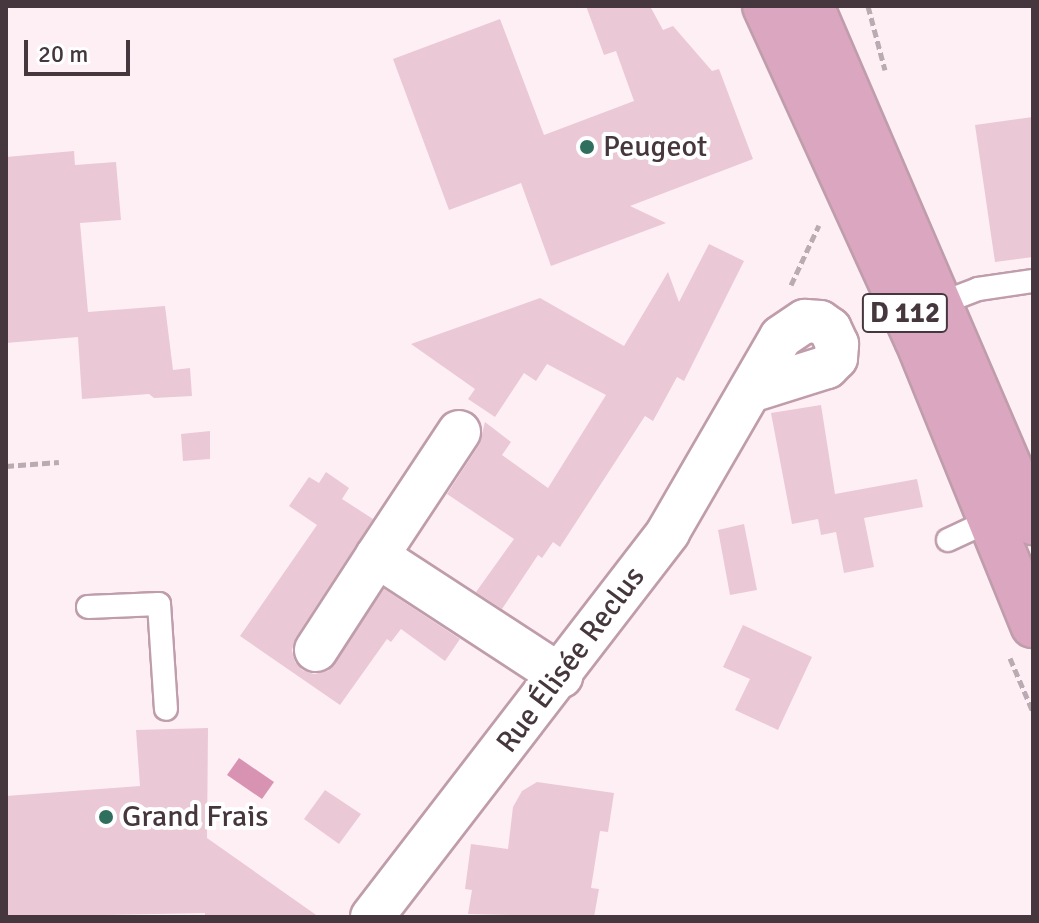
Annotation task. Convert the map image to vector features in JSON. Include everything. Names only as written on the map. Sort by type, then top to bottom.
[{"type":"main road","name":"D 112","points":[[765,6],[917,339],[1012,521]]},
{"type":"main road","name":"D 112","points":[[811,6],[939,304],[1012,521],[1033,625]]},
{"type":"street","points":[[751,391],[815,373],[836,358],[837,344],[830,329],[820,322],[805,321],[781,337]]},
{"type":"street","name":"Rue Élisée Reclus","points":[[372,917],[561,676],[668,532],[781,337]]},
{"type":"street","points":[[316,650],[459,432]]},
{"type":"street","points":[[377,556],[561,676]]},
{"type":"lane","points":[[939,304],[978,289],[1033,281]]},
{"type":"lane","points":[[948,540],[1012,521]]},
{"type":"lane","points":[[88,607],[159,604],[166,709]]},
{"type":"path","points":[[781,337],[784,301],[819,225]]},
{"type":"path","points":[[6,466],[59,462]]},
{"type":"shaded area","points":[[239,758],[274,782],[262,799],[227,775]]},
{"type":"building","name":"Peugeot","points":[[586,6],[650,6],[663,30],[673,26],[712,71],[719,69],[753,159],[630,206],[666,223],[551,266],[521,183],[449,210],[393,59],[500,19],[544,135],[634,101],[616,51],[604,55]]},
{"type":"building","points":[[1033,117],[1033,257],[995,262],[975,125]]},
{"type":"building","points":[[74,151],[75,165],[116,162],[121,220],[80,223],[88,312],[165,306],[173,370],[190,368],[192,396],[154,398],[149,394],[82,399],[78,337],[6,343],[6,157]]},
{"type":"building","points":[[709,244],[744,261],[684,381],[677,377],[653,421],[645,416],[560,547],[553,542],[542,558],[538,555],[502,609],[476,592],[514,539],[447,494],[479,445],[485,422],[511,442],[502,455],[548,488],[606,395],[547,364],[536,381],[524,373],[495,417],[468,399],[475,389],[411,344],[540,298],[624,346],[668,272],[679,302]]},
{"type":"building","points":[[821,405],[835,494],[917,479],[923,507],[864,518],[874,567],[844,573],[836,532],[821,535],[818,519],[792,524],[771,413]]},
{"type":"building","points":[[210,431],[210,459],[183,461],[181,434]]},
{"type":"building","points":[[326,472],[349,488],[342,499],[373,519],[296,637],[292,650],[295,662],[302,670],[314,674],[328,671],[384,589],[460,639],[445,661],[401,629],[391,642],[387,639],[340,705],[240,636],[317,525],[289,506],[309,477],[319,483]]},
{"type":"building","points":[[744,524],[757,590],[730,595],[718,530]]},
{"type":"building","points":[[743,625],[812,657],[778,730],[735,710],[750,679],[723,667]]},
{"type":"building","name":"Grand Frais","points":[[208,728],[207,838],[319,917],[205,917],[205,913],[6,917],[6,796],[140,786],[136,730]]},
{"type":"building","points":[[537,782],[614,793],[608,832],[600,831],[591,888],[599,889],[594,917],[468,914],[472,890],[465,889],[471,844],[508,849],[513,807],[522,791]]},
{"type":"building","points":[[325,790],[361,814],[339,844],[304,819]]},
{"type":"place","name":"Peugeot","points":[[587,147]]},
{"type":"place","name":"Grand Frais","points":[[106,817]]}]
